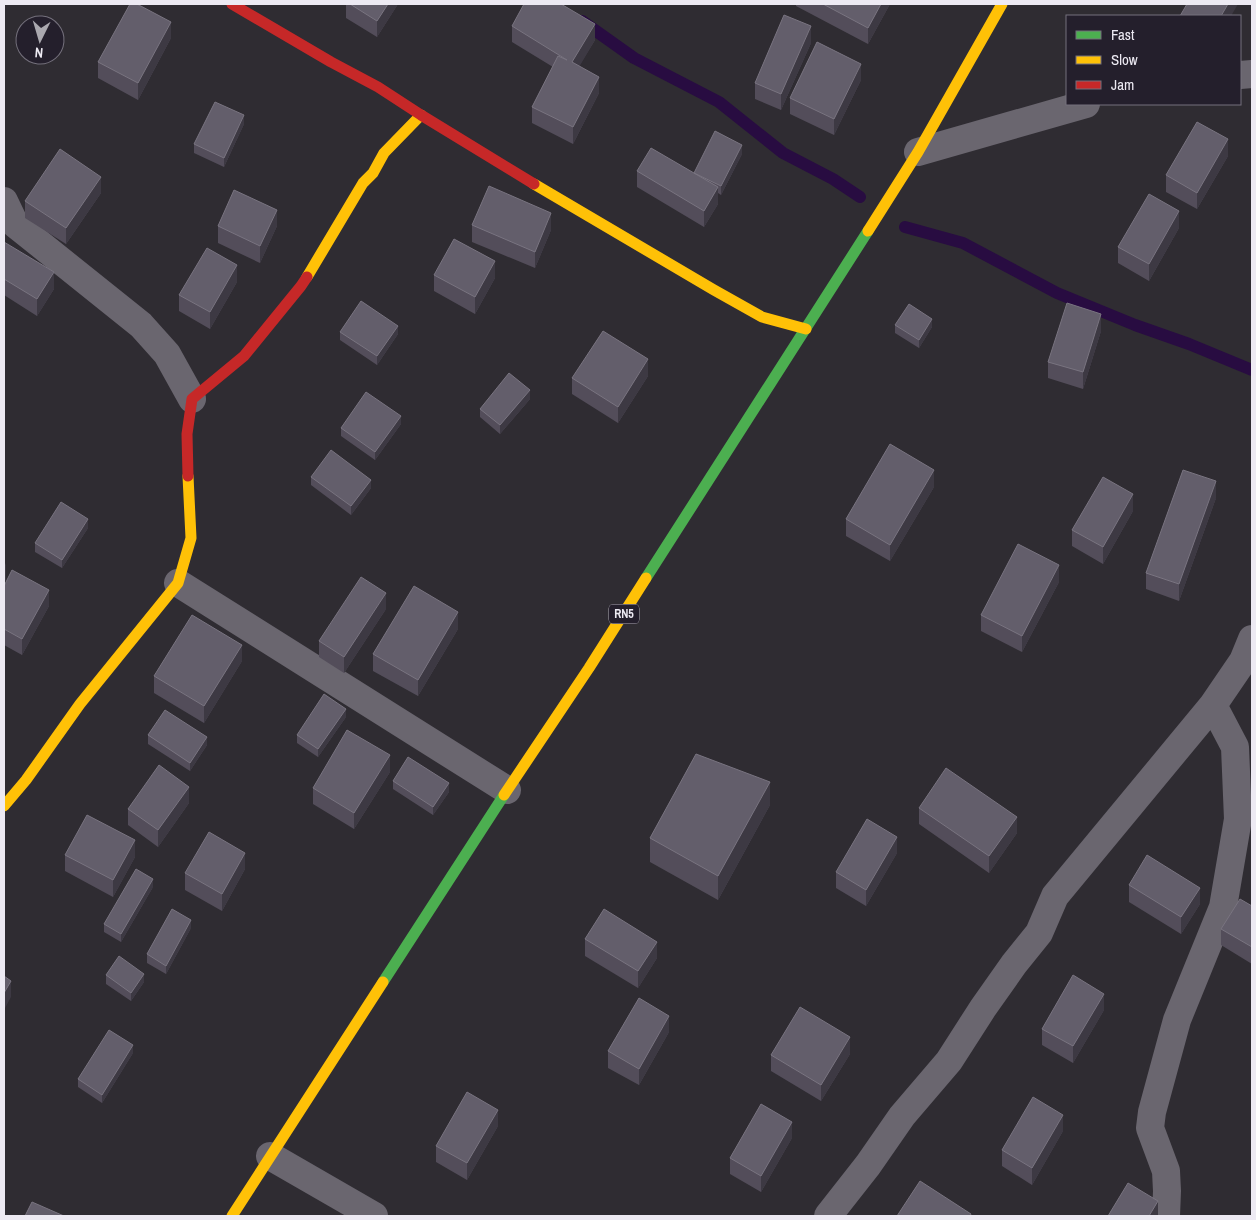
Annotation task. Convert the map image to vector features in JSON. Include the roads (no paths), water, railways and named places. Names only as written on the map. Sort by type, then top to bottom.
[{"type":"main road","points":[[232,4],[330,62],[378,87],[421,116],[762,317],[806,329]]},
{"type":"main road","name":"RN5","points":[[232,1216],[589,668],[806,329],[918,152],[1002,4]]},
{"type":"main road","points":[[4,806],[26,780],[80,704],[178,583],[191,538],[187,434],[192,399],[244,356],[296,294],[363,183],[373,173],[384,153],[421,116]]},
{"type":"street","points":[[918,152],[1082,105]]},
{"type":"street","points":[[8,220],[141,325],[167,354],[192,399]]},
{"type":"street","points":[[178,583],[508,790]]},
{"type":"street","points":[[828,1216],[868,1165],[902,1116],[949,1061],[982,1008],[1039,933],[1055,896],[1212,705],[1243,661],[1252,639]]},
{"type":"street","points":[[1166,1216],[1166,1170],[1150,1128],[1152,1112],[1177,1020],[1223,907],[1238,819],[1235,747],[1212,705]]},
{"type":"street","points":[[270,1156],[374,1216]]},
{"type":"waterway","points":[[582,21],[634,58],[719,102],[783,153],[833,179],[860,197]]},
{"type":"waterway","points":[[905,227],[963,243],[1057,293],[1252,370]]}]
